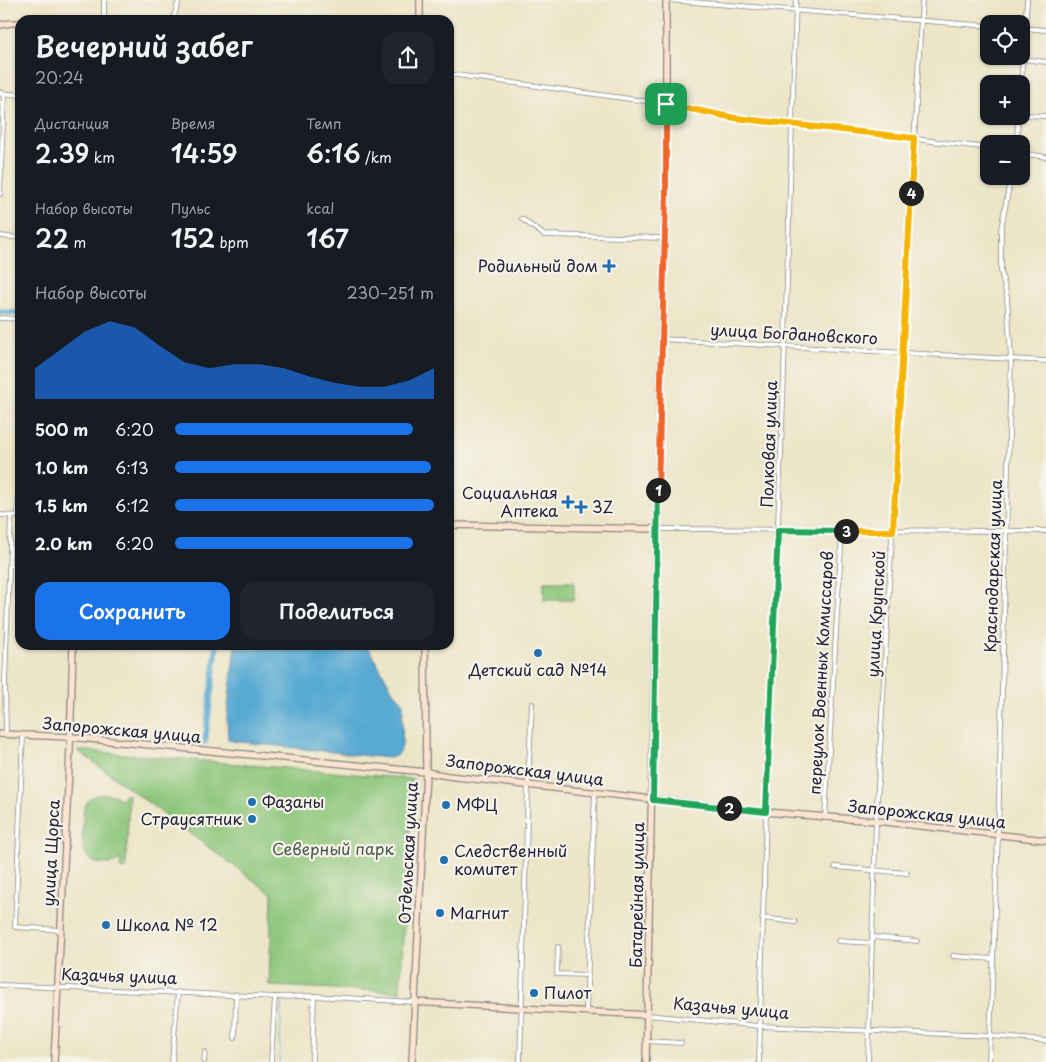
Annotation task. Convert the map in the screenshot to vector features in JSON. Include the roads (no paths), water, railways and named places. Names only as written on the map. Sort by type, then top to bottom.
[{"type":"street","points":[[104,0],[104,15]]},
{"type":"street","points":[[174,15],[179,0]]},
{"type":"street","points":[[420,0],[420,15]]},
{"type":"street","points":[[666,0],[980,25]]},
{"type":"street","name":"Батарейная улица","points":[[646,1062],[664,238],[666,0]]},
{"type":"street","name":"Полковая улица","points":[[759,1062],[762,918],[785,345],[796,0]]},
{"type":"street","name":"улица Крупской","points":[[868,1062],[876,821],[922,0]]},
{"type":"street","points":[[1025,15],[1027,0]]},
{"type":"street","points":[[0,25],[15,23]]},
{"type":"street","points":[[1030,29],[1046,30]]},
{"type":"street","points":[[1030,60],[1046,62]]},
{"type":"street","points":[[454,75],[666,104],[735,118],[980,147]]},
{"type":"street","points":[[0,92],[15,94]]},
{"type":"street","points":[[0,92],[4,97],[0,194]]},
{"type":"street","points":[[1030,116],[1046,116]]},
{"type":"street","points":[[1030,155],[1046,158]]},
{"type":"street","name":"Краснодарская улица","points":[[989,1062],[998,836],[1011,359],[1007,297],[1001,272],[1001,229],[1009,185]]},
{"type":"street","points":[[522,218],[544,235],[664,238]]},
{"type":"street","points":[[0,236],[15,238]]},
{"type":"street","points":[[0,318],[15,319]]},
{"type":"street","name":"улица Богдановского","points":[[661,339],[1046,361]]},
{"type":"street","points":[[0,515],[15,516]]},
{"type":"street","points":[[3,734],[11,516]]},
{"type":"street","points":[[454,525],[657,530],[1046,531]]},
{"type":"street","name":"переулок Военных Комиссаров","points":[[824,818],[842,531]]},
{"type":"street","name":"улица Щорса","points":[[54,1062],[62,930],[73,650]]},
{"type":"street","name":"Отдельская улица","points":[[412,1062],[426,772],[425,650]]},
{"type":"street","points":[[520,1062],[532,704]]},
{"type":"street","name":"Запорожская улица","points":[[3,734],[70,737],[426,772],[653,800],[824,818],[876,821],[1046,840]]},
{"type":"street","points":[[23,736],[15,927],[62,930]]},
{"type":"street","points":[[586,1012],[595,792]]},
{"type":"street","points":[[836,867],[907,873]]},
{"type":"street","points":[[762,918],[795,922]]},
{"type":"street","points":[[872,937],[917,941]]},
{"type":"street","points":[[838,941],[872,943]]},
{"type":"street","points":[[558,947],[557,974],[588,975]]},
{"type":"street","points":[[953,956],[993,959]]},
{"type":"street","name":"Казачья улица","points":[[0,985],[275,997],[314,996],[648,1015],[759,1026],[990,1036],[1046,1041]]},
{"type":"street","points":[[172,1062],[178,992]]},
{"type":"street","points":[[235,1038],[236,994]]},
{"type":"street","points":[[312,1062],[314,996]]},
{"type":"street","points":[[270,1062],[275,997]]},
{"type":"street","points":[[647,1041],[680,1043]]},
{"type":"street","points":[[204,1062],[205,1052]]},
{"type":"water","points":[[234,650],[370,650],[393,691],[403,702],[402,745],[399,753],[388,758],[233,741],[228,739],[227,717]]},
{"type":"waterway","points":[[0,312],[15,313]]},
{"type":"waterway","points":[[205,742],[216,650]]},
{"type":"waterway","points":[[279,1062],[282,1000]]},
{"type":"place","name":"Родильный дом","points":[[609,266]]},
{"type":"place","name":"Социальная Аптека","points":[[568,502]]},
{"type":"place","name":"3Z","points":[[581,507]]},
{"type":"place","name":"Детский сад №14","points":[[538,653]]},
{"type":"place","name":"Фазаны","points":[[252,802]]},
{"type":"place","name":"МФЦ","points":[[446,805]]},
{"type":"place","name":"Страусятник","points":[[252,819]]},
{"type":"place","name":"Следственный комитет","points":[[444,860]]},
{"type":"place","name":"Магнит","points":[[440,913]]},
{"type":"place","name":"Школа № 12","points":[[106,925]]},
{"type":"place","name":"Пилот","points":[[534,993]]},
{"type":"park label","name":"Северный парк","points":[[333,849]]}]
